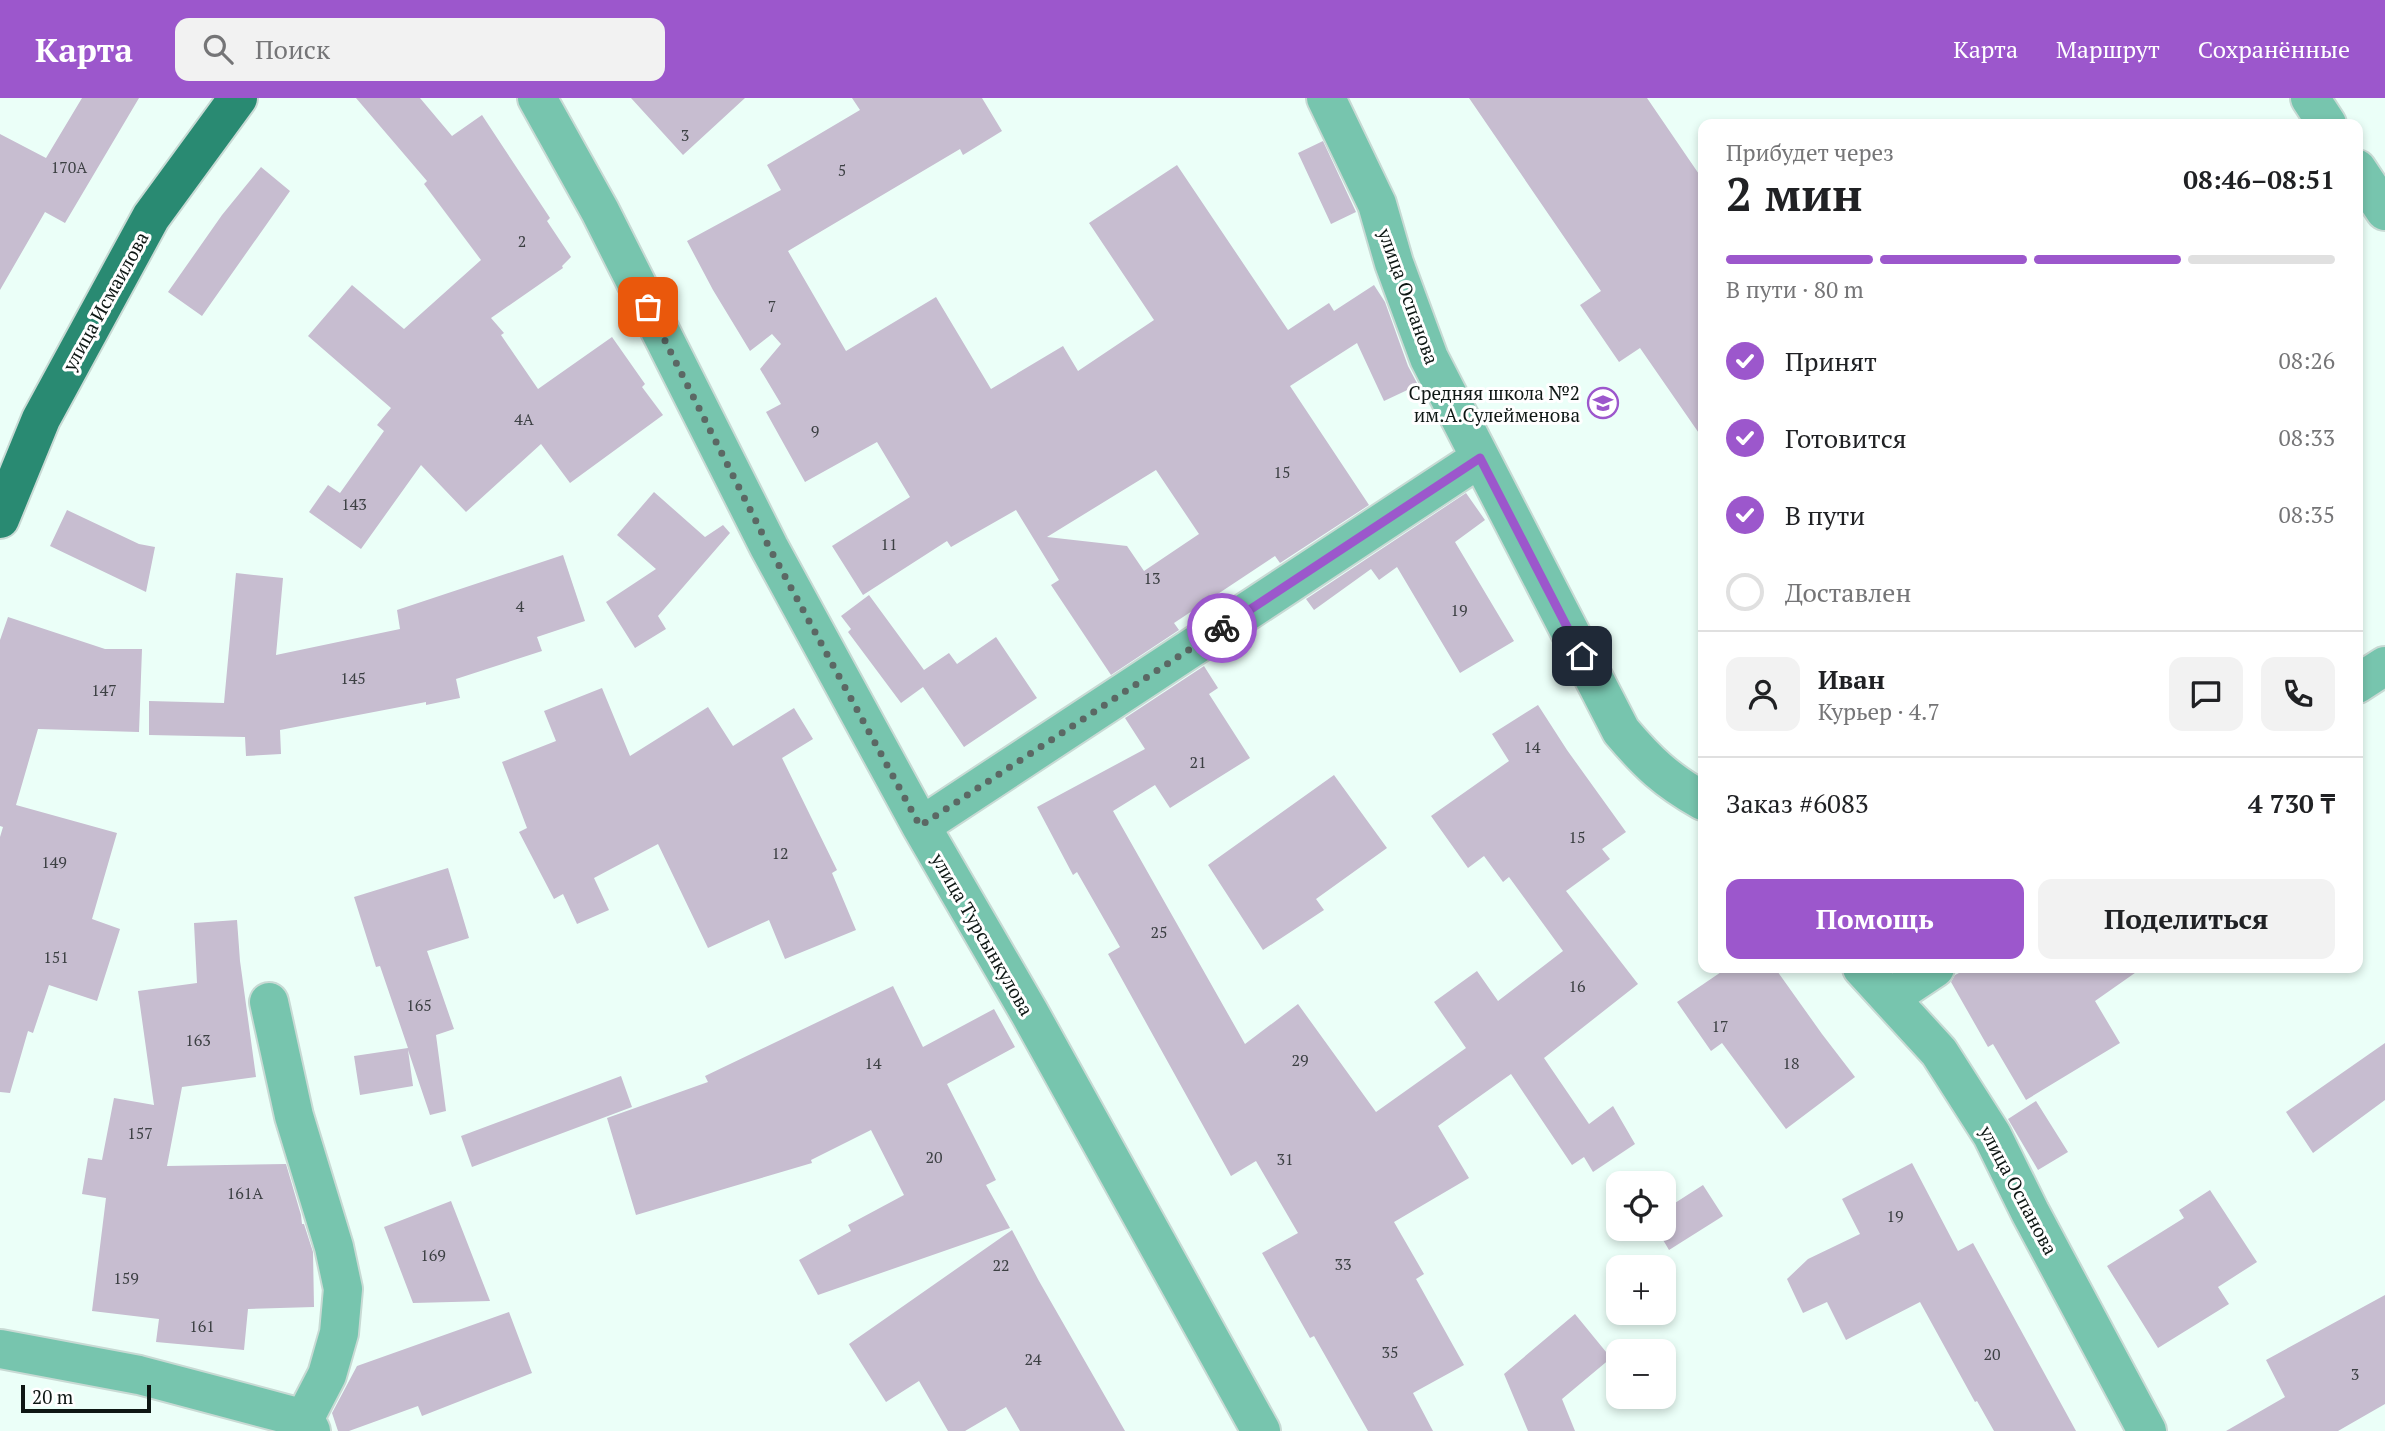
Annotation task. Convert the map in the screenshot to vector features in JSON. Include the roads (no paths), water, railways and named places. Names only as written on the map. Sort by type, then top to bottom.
[{"type":"main road","name":"улица Исмаилова","points":[[1,512],[41,419],[151,217],[238,98]]},
{"type":"street","name":"улица Турсынкулова","points":[[537,98],[600,211],[769,547],[920,826],[1029,1012],[1261,1431]]},
{"type":"street","name":"улица Оспанова","points":[[1326,98],[1377,204],[1394,263],[1429,358],[1621,731],[1647,762],[1672,783],[1698,798]]},
{"type":"street","points":[[2310,98],[2324,119]]},
{"type":"street","points":[[2363,178],[2385,211]]},
{"type":"street","points":[[920,826],[1480,458]]},
{"type":"street","points":[[2363,680],[2385,666]]},
{"type":"street","name":"улица Оспанова","points":[[1867,973],[1939,1052],[1992,1135],[2147,1431]]},
{"type":"street","points":[[1890,998],[1928,973]]},
{"type":"street","points":[[0,1349],[139,1376],[305,1427],[327,1375],[339,1333],[343,1289],[334,1247],[295,1116],[268,1002]]},
{"type":"place","name":"Средняя школа №2 им.А.Сулейменова","points":[[1603,403]]}]
